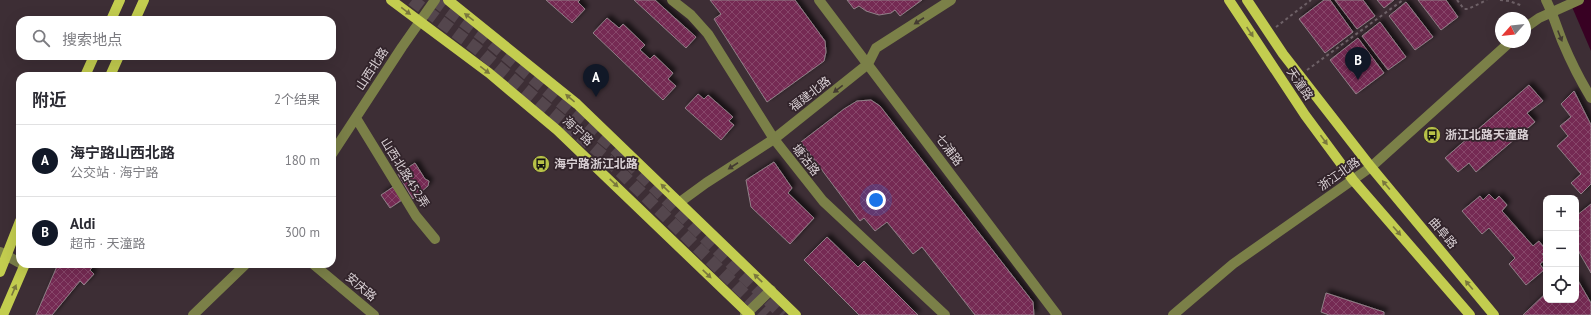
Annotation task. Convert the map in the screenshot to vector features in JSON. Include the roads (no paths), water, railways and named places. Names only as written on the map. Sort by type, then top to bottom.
[{"type":"main road","points":[[112,16],[120,0]]},
{"type":"main road","points":[[137,16],[144,0]]},
{"type":"main road","name":"海宁路","points":[[391,0],[489,73],[557,130],[748,314]]},
{"type":"main road","name":"海宁路","points":[[448,0],[577,104],[796,315]]},
{"type":"main road","name":"天潼路","points":[[1229,0],[1305,115],[1353,180]]},
{"type":"main road","name":"天潼路","points":[[1247,0],[1300,76],[1371,168]]},
{"type":"main road","points":[[87,72],[92,60]]},
{"type":"main road","points":[[112,72],[117,60]]},
{"type":"main road","name":"曲阜路","points":[[1371,168],[1494,315]]},
{"type":"main road","points":[[1353,180],[1470,315]]},
{"type":"main road","points":[[0,272],[3,254],[16,229]]},
{"type":"main road","points":[[3,315],[21,268]]},
{"type":"street","name":"山西北路","points":[[336,148],[435,0]]},
{"type":"street","name":"塘沽路","points":[[672,0],[691,16],[708,34],[774,139],[823,201],[945,315]]},
{"type":"street","name":"七浦路","points":[[819,0],[1057,315]]},
{"type":"street","name":"福建北路","points":[[680,202],[706,183],[774,139],[868,64],[876,48],[951,0]]},
{"type":"street","points":[[1546,0],[1578,75],[1591,98]]},
{"type":"street","points":[[1531,23],[1579,0]]},
{"type":"street","name":"浙江北路","points":[[1173,315],[1233,264],[1371,168],[1503,48]]},
{"type":"street","name":"山西北路452弄","points":[[356,118],[416,216],[435,239]]},
{"type":"street","points":[[3,254],[16,260]]},
{"type":"street","points":[[193,315],[242,268]]},
{"type":"street","name":"安庆路","points":[[318,268],[374,315]]},
{"type":"street","points":[[748,314],[771,290]]},
{"type":"tunnel","points":[[412,0],[476,48],[606,158],[766,315]]},
{"type":"tunnel","points":[[434,0],[485,38],[614,148],[783,315]]},
{"type":"place","name":"Aldi","points":[[1358,80]]},
{"type":"place","name":"海宁路山西北路","points":[[596,97]]},
{"type":"place","name":"浙江北路天潼路","points":[[1432,135]]},
{"type":"place","name":"海宁路浙江北路","points":[[541,164]]}]
